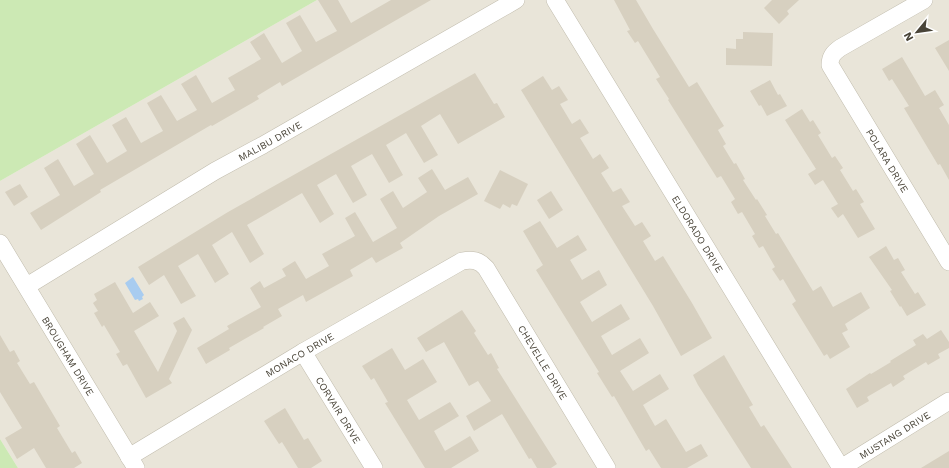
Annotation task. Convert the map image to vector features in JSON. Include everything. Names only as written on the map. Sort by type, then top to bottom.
[{"type":"street","name":"MALIBU DRIVE","points":[[26,286],[214,171],[270,141],[516,0]]},
{"type":"street","name":"ELDORADO DRIVE","points":[[555,0],[841,468]]},
{"type":"street","name":"POLARA DRIVE","points":[[924,0],[834,52],[830,58],[830,66],[949,262]]},
{"type":"street","name":"BROUGHAM DRIVE","points":[[0,243],[133,462]]},
{"type":"street","name":"MONACO DRIVE","points":[[133,462],[303,352],[462,261],[474,260]]},
{"type":"street","name":"CHEVELLE DRIVE","points":[[474,260],[481,263],[486,268],[607,468]]},
{"type":"street","name":"CORVAIR DRIVE","points":[[303,352],[374,468]]},
{"type":"street","name":"MUSTANG DRIVE","points":[[841,468],[949,401]]},
{"type":"shaded area","points":[[317,0],[949,0],[949,468],[18,468],[0,439],[0,181]]},
{"type":"green space","points":[[0,0],[317,0],[0,181]]},
{"type":"green space","points":[[0,439],[18,468],[0,468]]},
{"type":"water","points":[[133,277],[144,295],[142,297],[143,299],[139,301],[138,299],[135,300],[125,283]]},
{"type":"building","points":[[318,0],[338,0],[351,23],[391,0],[431,0],[282,86],[280,82],[257,96],[259,99],[212,126],[211,125],[100,190],[101,192],[41,230],[30,213],[60,195],[44,168],[58,159],[74,186],[94,174],[76,144],[90,135],[107,163],[127,151],[112,125],[126,117],[141,143],[163,131],[147,103],[161,95],[177,121],[197,110],[181,84],[196,75],[212,103],[235,90],[228,78],[261,59],[250,42],[264,33],[282,63],[302,51],[286,23],[300,15],[316,42],[337,31]]},
{"type":"building","points":[[614,0],[636,0],[689,87],[697,82],[724,126],[718,130],[726,144],[723,146],[734,164],[736,163],[745,179],[743,180],[756,200],[757,199],[767,215],[765,216],[776,234],[778,233],[813,291],[821,286],[833,307],[861,292],[870,308],[845,324],[848,330],[842,333],[850,347],[830,359],[827,354],[824,356],[792,304],[796,301],[783,279],[780,281],[772,269],[775,267],[763,246],[759,248],[752,236],[755,234],[742,212],[738,214],[731,202],[735,199],[721,176],[717,178],[668,100],[669,99],[656,79],[660,77],[638,41],[635,43],[627,31],[630,30]]},
{"type":"building","points":[[772,0],[799,0],[787,11],[789,14],[779,24],[764,8]]},
{"type":"building","points":[[743,32],[773,33],[772,66],[726,65],[726,48],[736,49],[736,39],[743,39]]},
{"type":"building","points":[[949,40],[949,71],[935,48]]},
{"type":"building","points":[[902,57],[925,96],[935,90],[944,105],[939,108],[949,125],[949,180],[940,164],[938,165],[904,108],[909,106],[892,79],[889,81],[882,69]]},
{"type":"building","points":[[475,73],[494,104],[497,103],[505,117],[458,144],[440,114],[421,126],[438,155],[424,163],[406,133],[386,145],[403,175],[389,183],[372,154],[351,166],[367,195],[353,203],[336,174],[317,185],[334,214],[320,223],[302,193],[247,225],[264,254],[250,263],[232,232],[212,245],[229,274],[215,283],[198,254],[178,266],[196,296],[181,304],[164,275],[149,285],[138,267],[228,212]]},
{"type":"building","points":[[543,76],[552,90],[559,86],[568,100],[560,104],[572,124],[580,119],[589,133],[580,138],[593,159],[600,154],[609,168],[601,173],[613,192],[621,188],[630,202],[622,206],[635,226],[642,222],[651,236],[643,241],[655,261],[663,256],[712,338],[681,356],[653,306],[521,90]]},
{"type":"building","points":[[770,80],[778,95],[780,94],[787,106],[767,116],[761,105],[759,106],[750,91]]},
{"type":"building","points":[[802,109],[810,122],[813,120],[821,133],[818,135],[832,158],[835,156],[843,168],[840,170],[853,191],[856,189],[864,202],[860,204],[875,229],[858,238],[843,214],[838,218],[831,208],[838,204],[823,180],[815,185],[808,174],[816,169],[785,120]]},
{"type":"building","points":[[432,169],[445,190],[468,177],[478,194],[439,216],[400,243],[403,248],[376,263],[372,257],[350,270],[353,276],[306,302],[303,295],[278,309],[282,316],[229,348],[230,350],[206,364],[197,348],[229,329],[227,326],[261,307],[250,288],[260,281],[264,288],[286,276],[282,269],[295,261],[306,279],[329,266],[322,254],[355,236],[345,218],[355,212],[373,242],[397,228],[380,199],[393,191],[403,208],[427,192],[418,178]]},
{"type":"building","points":[[500,170],[528,184],[517,206],[512,204],[510,208],[503,204],[500,209],[484,201]]},
{"type":"building","points":[[20,184],[28,197],[14,206],[5,192]]},
{"type":"building","points":[[551,191],[563,210],[549,219],[537,200]]},
{"type":"building","points":[[540,221],[557,248],[578,235],[587,250],[570,260],[582,280],[599,270],[607,285],[580,302],[592,322],[621,304],[630,319],[601,336],[612,355],[640,338],[649,353],[620,371],[633,391],[660,374],[669,389],[643,405],[655,426],[666,419],[686,452],[701,444],[708,456],[687,468],[661,468],[649,449],[646,451],[614,396],[612,397],[597,373],[599,372],[536,270],[543,265],[523,231]]},
{"type":"building","points":[[886,246],[894,260],[898,258],[905,270],[901,272],[915,294],[918,292],[926,305],[907,316],[890,291],[892,290],[869,257]]},
{"type":"building","points":[[115,282],[133,313],[150,302],[159,316],[134,331],[158,372],[177,331],[173,323],[184,317],[192,330],[169,379],[172,383],[146,398],[127,364],[123,366],[116,354],[120,352],[104,325],[102,327],[94,313],[98,311],[93,303],[97,300],[94,294]]},
{"type":"building","points":[[462,310],[476,331],[474,333],[488,355],[491,353],[499,368],[497,369],[557,464],[551,468],[537,468],[531,458],[529,459],[502,414],[474,431],[466,416],[491,401],[478,381],[469,386],[444,342],[426,352],[417,338]]},
{"type":"building","points":[[941,330],[949,342],[949,348],[938,354],[940,358],[928,365],[926,362],[903,376],[905,379],[893,387],[891,383],[867,397],[869,401],[857,408],[846,389],[916,345],[913,340],[923,334],[927,339]]},
{"type":"building","points":[[0,335],[10,352],[14,350],[20,361],[17,363],[30,384],[34,382],[60,426],[57,428],[72,453],[75,451],[82,463],[74,468],[46,468],[34,448],[17,459],[5,438],[22,428],[0,392]]},
{"type":"building","points":[[392,348],[405,370],[423,359],[437,382],[407,400],[419,420],[450,402],[459,416],[434,431],[445,451],[470,436],[479,451],[451,468],[425,468],[385,403],[388,402],[374,378],[371,380],[362,366]]},
{"type":"building","points":[[724,355],[753,405],[749,407],[761,427],[764,425],[792,468],[751,468],[698,385],[693,375]]},
{"type":"building","points":[[285,408],[304,440],[308,438],[322,461],[311,468],[298,468],[282,442],[279,444],[264,421]]},
{"type":"building","points":[[949,451],[949,468],[921,468]]}]
